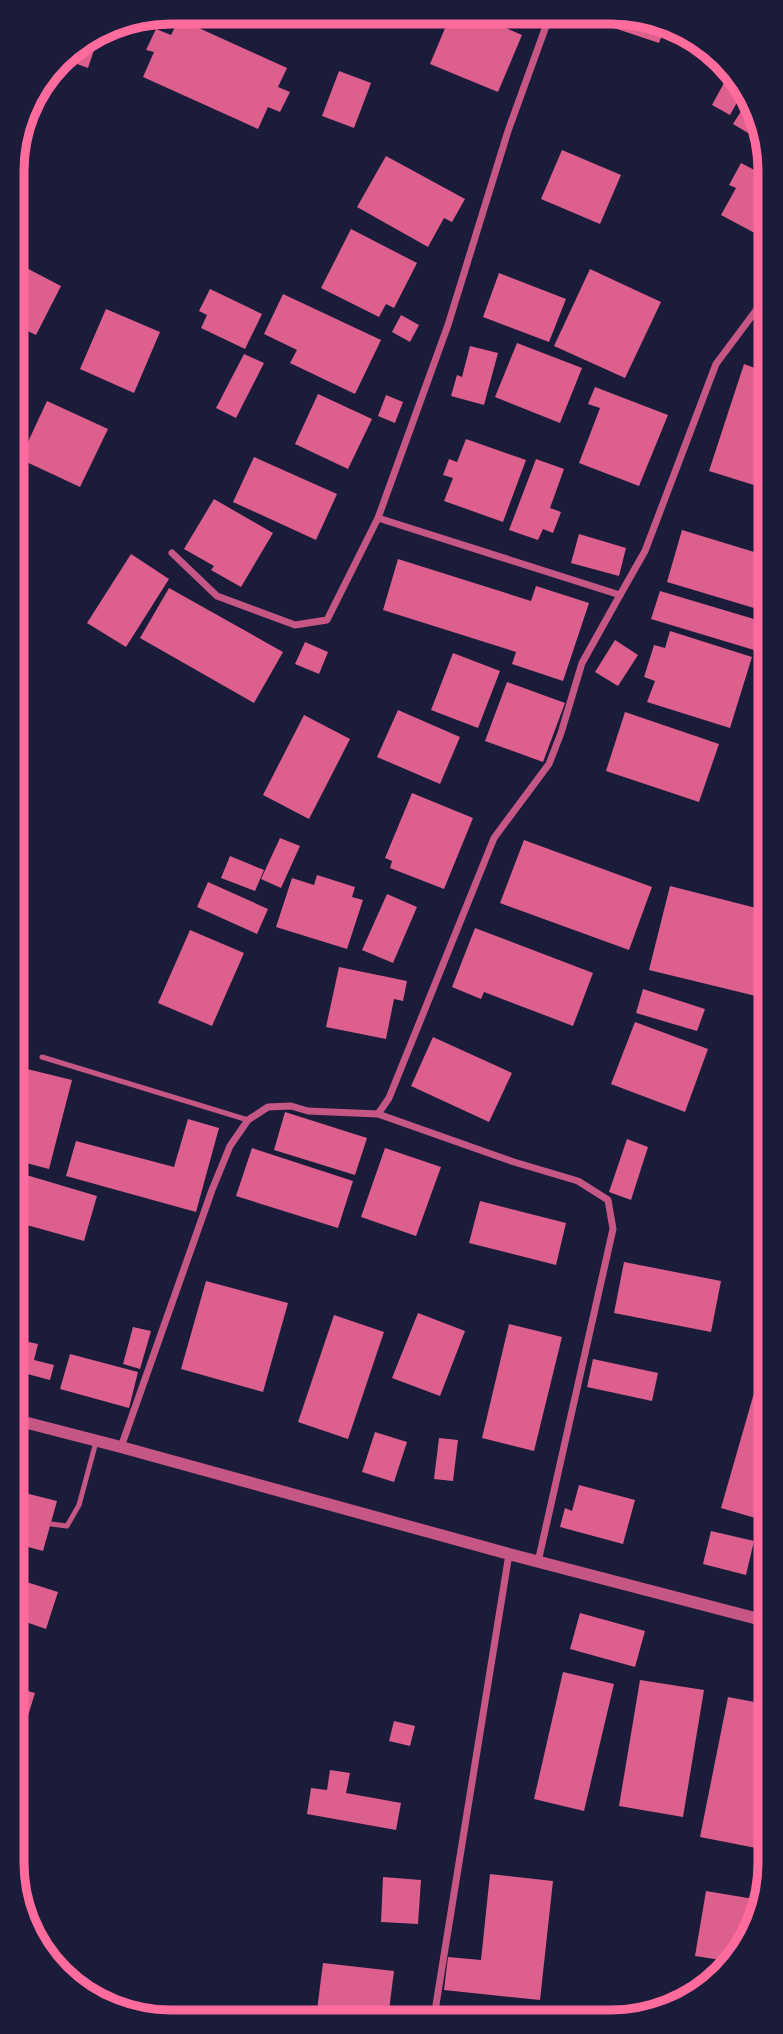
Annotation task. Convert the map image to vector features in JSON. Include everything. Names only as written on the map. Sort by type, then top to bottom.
[{"type":"street","points":[[172,553],[217,596],[295,625],[327,620],[378,518],[448,325],[508,131],[547,24]]},
{"type":"street","points":[[378,1114],[389,1098],[494,838],[549,764],[582,663],[645,551],[716,364],[758,308]]},
{"type":"street","points":[[378,518],[620,595]]},
{"type":"street","points":[[121,1447],[212,1191],[230,1146],[248,1120],[268,1107],[291,1106],[308,1111],[378,1114],[514,1162],[578,1181],[608,1200],[613,1229],[538,1562]]},
{"type":"street","points":[[24,1422],[758,1619]]},
{"type":"street","points":[[434,2010],[509,1554]]},
{"type":"lane","points":[[42,1057],[248,1120]]},
{"type":"lane","points":[[51,1524],[67,1525],[79,1505],[97,1440]]},
{"type":"building","points":[[447,24],[497,24],[522,35],[498,92],[430,64]]},
{"type":"building","points":[[602,24],[640,27],[659,32],[663,34],[659,43]]},
{"type":"building","points":[[176,25],[192,25],[287,68],[278,87],[290,92],[280,112],[268,107],[258,129],[143,77],[154,52],[146,50],[156,29],[171,35]]},
{"type":"building","points":[[95,47],[88,68],[73,63]]},
{"type":"building","points":[[339,71],[371,83],[354,128],[322,116]]},
{"type":"building","points":[[726,79],[739,99],[730,115],[712,105]]},
{"type":"building","points":[[743,107],[754,136],[733,124]]},
{"type":"building","points":[[562,150],[621,175],[600,224],[541,199]]},
{"type":"building","points":[[386,156],[465,199],[452,222],[444,218],[428,247],[357,207]]},
{"type":"building","points":[[741,163],[758,172],[758,235],[721,215],[736,188],[729,185]]},
{"type":"building","points":[[351,229],[417,263],[394,308],[386,304],[379,317],[321,288]]},
{"type":"building","points":[[25,267],[61,286],[36,335],[25,330]]},
{"type":"building","points":[[590,269],[661,302],[625,378],[554,346]]},
{"type":"building","points":[[499,273],[566,299],[549,342],[483,317]]},
{"type":"building","points":[[210,289],[262,314],[245,349],[201,328],[207,315],[199,311]]},
{"type":"building","points":[[283,294],[381,340],[355,394],[290,363],[297,350],[264,334]]},
{"type":"building","points":[[106,309],[160,332],[134,393],[80,369]]},
{"type":"building","points":[[401,315],[419,325],[410,342],[392,332]]},
{"type":"building","points":[[517,343],[582,368],[560,423],[495,397]]},
{"type":"building","points":[[470,346],[498,353],[484,405],[451,396],[457,375],[462,377]]},
{"type":"building","points":[[244,354],[264,363],[236,418],[216,408]]},
{"type":"building","points":[[744,364],[758,369],[758,486],[709,471]]},
{"type":"building","points":[[595,387],[668,415],[639,486],[579,463],[600,408],[588,404]]},
{"type":"building","points":[[318,394],[372,419],[348,469],[295,444]]},
{"type":"building","points":[[386,395],[403,402],[395,423],[378,416]]},
{"type":"building","points":[[47,401],[108,429],[80,487],[25,461],[25,449]]},
{"type":"building","points":[[466,439],[526,460],[503,522],[444,501],[453,478],[443,475],[449,459],[457,462]]},
{"type":"building","points":[[254,457],[337,494],[316,540],[233,502]]},
{"type":"building","points":[[536,459],[564,469],[550,508],[561,512],[553,533],[543,529],[538,540],[509,530]]},
{"type":"building","points":[[214,499],[273,533],[241,587],[211,570],[214,566],[184,549]]},
{"type":"building","points":[[682,530],[758,553],[758,609],[667,582]]},
{"type":"building","points":[[579,534],[626,548],[619,576],[571,563]]},
{"type":"building","points":[[131,554],[169,579],[126,647],[87,623]]},
{"type":"building","points":[[398,559],[531,601],[536,586],[589,603],[563,681],[512,664],[516,652],[383,610]]},
{"type":"building","points":[[169,588],[283,652],[254,703],[140,638]]},
{"type":"building","points":[[660,591],[758,620],[758,651],[651,619]]},
{"type":"building","points":[[670,631],[752,657],[730,728],[647,702],[655,681],[644,677],[654,645],[665,648]]},
{"type":"building","points":[[615,640],[638,655],[618,686],[595,672]]},
{"type":"building","points":[[305,642],[328,652],[319,674],[295,664]]},
{"type":"building","points":[[453,653],[500,671],[478,728],[431,710]]},
{"type":"building","points":[[507,682],[565,703],[543,762],[485,741]]},
{"type":"building","points":[[398,710],[460,737],[440,784],[377,757]]},
{"type":"building","points":[[625,712],[719,744],[699,802],[606,771]]},
{"type":"building","points":[[304,715],[350,739],[309,819],[263,795]]},
{"type":"building","points":[[412,793],[473,818],[444,889],[390,868],[392,861],[385,858]]},
{"type":"building","points":[[280,838],[300,846],[281,888],[261,879]]},
{"type":"building","points":[[524,840],[652,887],[629,950],[500,903]]},
{"type":"building","points":[[230,856],[264,870],[255,891],[221,878]]},
{"type":"building","points":[[317,875],[355,887],[352,897],[363,900],[347,949],[276,927],[292,878],[314,885]]},
{"type":"building","points":[[208,882],[268,909],[257,934],[197,907]]},
{"type":"building","points":[[670,886],[758,908],[758,997],[649,970]]},
{"type":"building","points":[[387,894],[417,907],[393,963],[362,950]]},
{"type":"building","points":[[475,928],[593,973],[573,1026],[484,992],[481,999],[452,987]]},
{"type":"building","points":[[190,930],[244,953],[212,1026],[158,1003]]},
{"type":"building","points":[[339,967],[407,981],[403,1001],[394,999],[386,1039],[326,1027]]},
{"type":"building","points":[[643,989],[705,1009],[697,1031],[636,1013]]},
{"type":"building","points":[[635,1022],[708,1049],[685,1112],[611,1084]]},
{"type":"building","points":[[433,1037],[512,1073],[489,1122],[411,1086]]},
{"type":"building","points":[[24,1068],[72,1080],[49,1169],[24,1162]]},
{"type":"building","points":[[285,1112],[367,1138],[355,1175],[274,1150]]},
{"type":"building","points":[[188,1119],[219,1128],[196,1212],[66,1176],[76,1141],[174,1167]]},
{"type":"building","points":[[627,1139],[648,1147],[631,1200],[609,1192]]},
{"type":"building","points":[[252,1148],[353,1181],[338,1228],[236,1196]]},
{"type":"building","points":[[385,1148],[441,1167],[416,1236],[361,1217]]},
{"type":"building","points":[[24,1174],[97,1196],[84,1241],[24,1224]]},
{"type":"building","points":[[480,1201],[566,1223],[556,1265],[469,1243]]},
{"type":"building","points":[[624,1262],[721,1281],[711,1332],[614,1313]]},
{"type":"building","points":[[206,1281],[288,1303],[263,1392],[181,1369]]},
{"type":"building","points":[[418,1313],[465,1331],[440,1396],[392,1378]]},
{"type":"building","points":[[334,1315],[384,1332],[348,1439],[298,1422]]},
{"type":"building","points":[[509,1324],[562,1337],[534,1451],[482,1438]]},
{"type":"building","points":[[133,1327],[151,1331],[140,1369],[123,1364]]},
{"type":"building","points":[[24,1341],[38,1344],[34,1360],[54,1365],[50,1380],[24,1373]]},
{"type":"building","points":[[70,1354],[138,1372],[129,1408],[60,1389]]},
{"type":"building","points":[[593,1359],[658,1373],[652,1401],[587,1387]]},
{"type":"building","points":[[756,1386],[758,1519],[721,1508]]},
{"type":"building","points":[[375,1432],[407,1442],[394,1482],[362,1472]]},
{"type":"building","points":[[439,1438],[458,1440],[453,1481],[434,1479]]},
{"type":"building","points":[[579,1485],[635,1500],[623,1544],[560,1527],[565,1508],[572,1511]]},
{"type":"building","points":[[24,1493],[57,1501],[43,1551],[24,1546]]},
{"type":"building","points":[[711,1531],[754,1541],[746,1575],[703,1564]]},
{"type":"building","points":[[24,1581],[58,1592],[46,1629],[24,1621]]},
{"type":"building","points":[[580,1613],[645,1631],[635,1667],[570,1649]]},
{"type":"building","points":[[563,1672],[614,1684],[584,1811],[534,1799]]},
{"type":"building","points":[[640,1680],[704,1690],[683,1817],[619,1806]]},
{"type":"building","points":[[24,1690],[35,1693],[24,1728]]},
{"type":"building","points":[[728,1697],[758,1703],[756,1848],[700,1837]]},
{"type":"building","points":[[394,1721],[415,1726],[410,1746],[389,1741]]},
{"type":"building","points":[[330,1770],[350,1773],[346,1793],[401,1803],[396,1830],[307,1814],[311,1788],[327,1790]]},
{"type":"building","points":[[490,1874],[553,1881],[540,2000],[444,1990],[448,1957],[481,1960]]},
{"type":"building","points":[[383,1877],[421,1880],[418,1924],[381,1922]]},
{"type":"building","points":[[706,1891],[754,1899],[739,1936],[722,1960],[695,1956]]},
{"type":"building","points":[[323,1963],[394,1971],[389,2010],[317,2010]]}]
